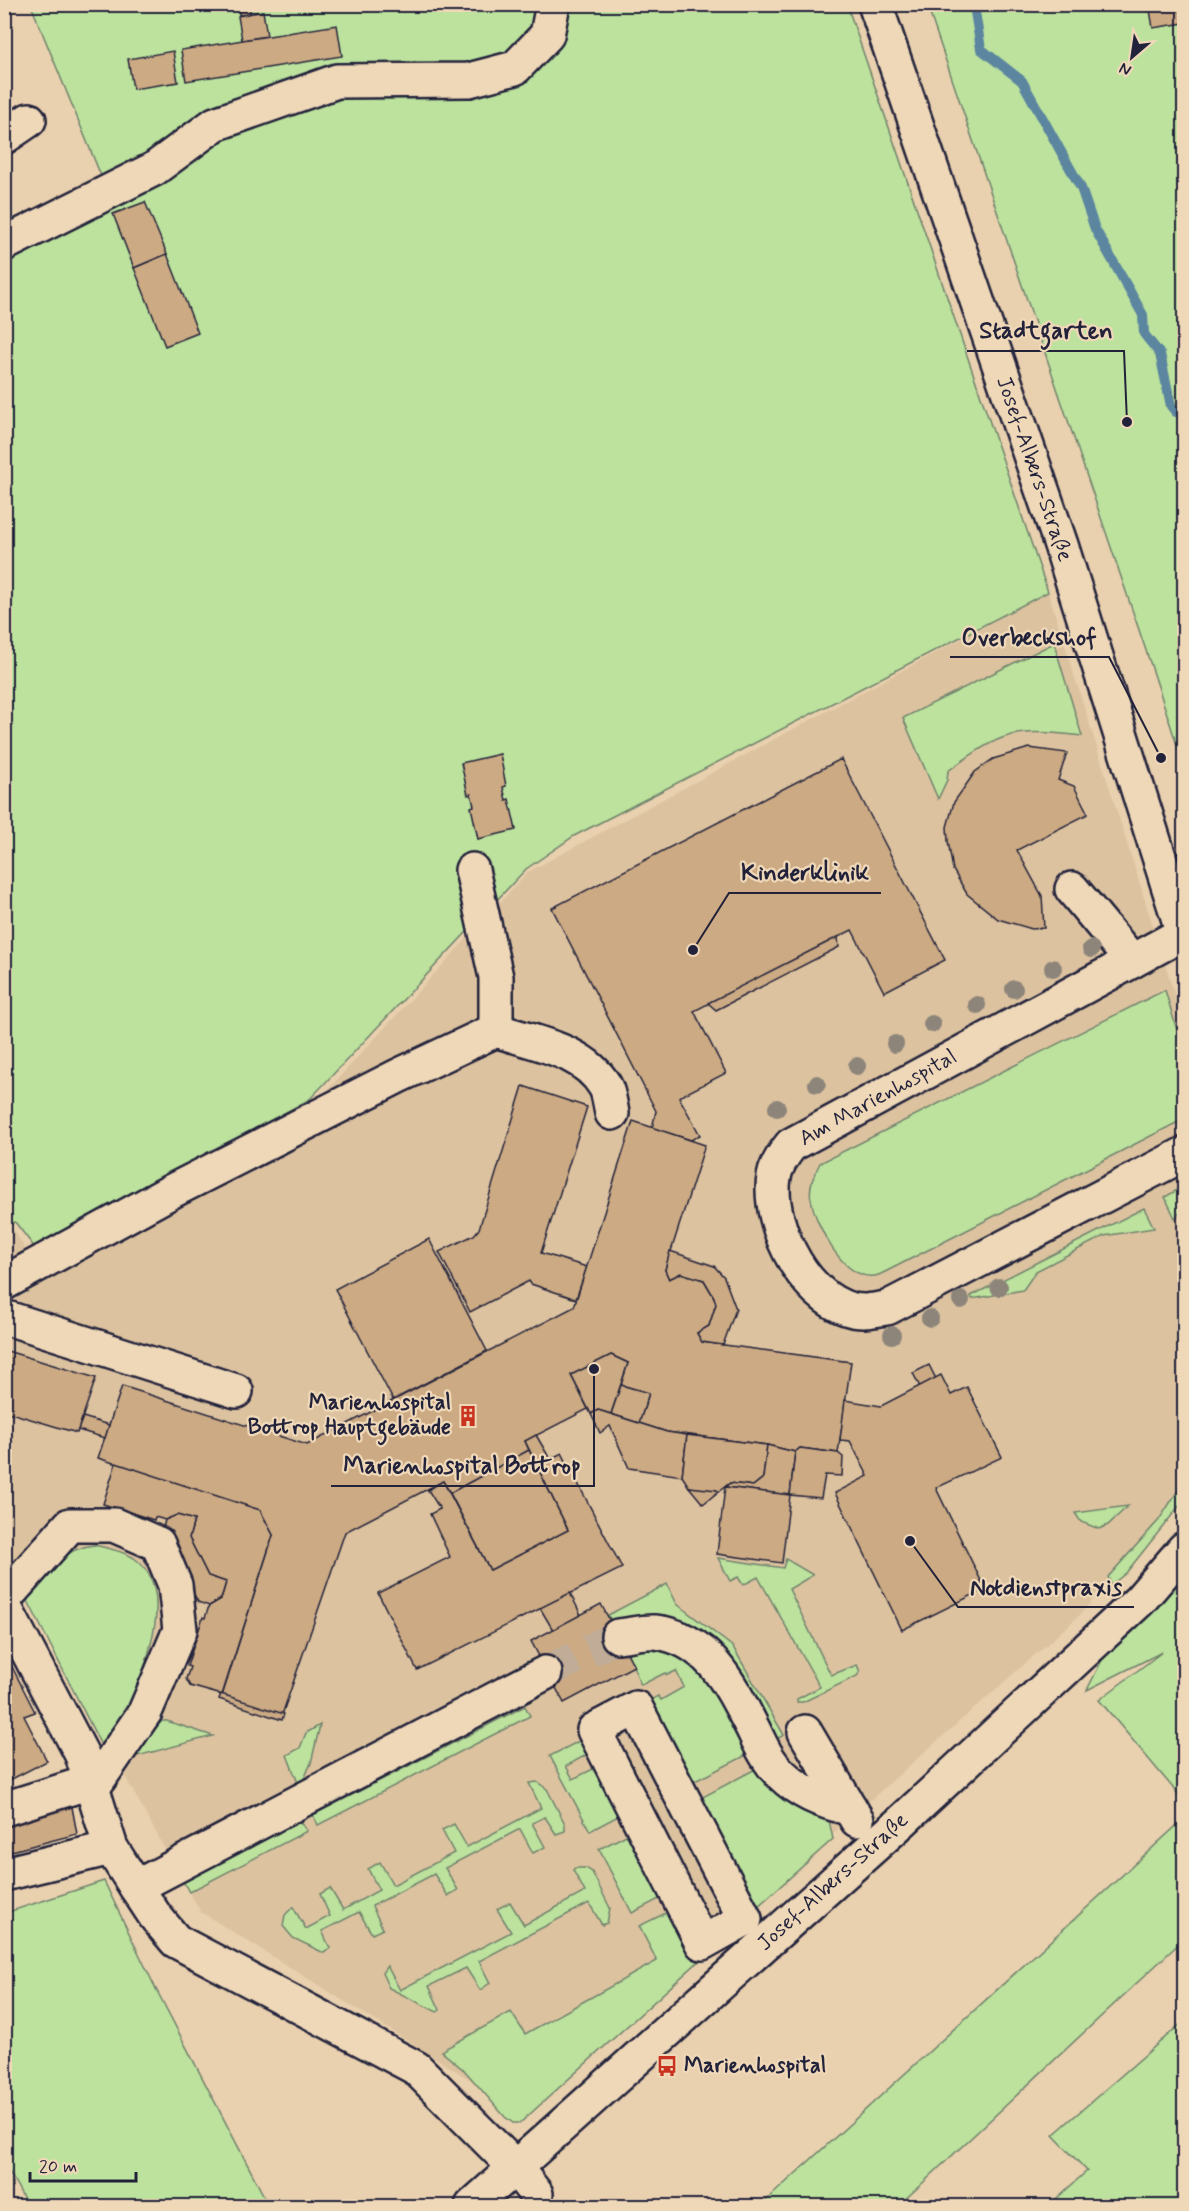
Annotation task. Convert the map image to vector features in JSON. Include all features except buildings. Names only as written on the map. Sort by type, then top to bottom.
[{"type":"street","points":[[4,244],[154,169],[215,124],[337,81],[469,80],[515,68],[548,35],[553,4]]},
{"type":"street","name":"Josef-Albers-Straße","points":[[875,4],[1061,545],[1184,935]]},
{"type":"street","points":[[472,870],[496,977],[495,1030]]},
{"type":"street","points":[[1072,889],[1132,961]]},
{"type":"street","name":"Am Marienhospital","points":[[1184,935],[791,1145],[780,1159],[774,1175],[775,1219],[780,1234],[800,1268],[823,1294],[844,1306],[862,1311],[887,1308],[1185,1154]]},
{"type":"street","points":[[4,1283],[172,1191],[408,1071],[495,1030],[568,1053],[586,1065],[606,1087],[612,1113]]},
{"type":"street","points":[[4,1317],[236,1391]]},
{"type":"street","points":[[4,1599],[70,1525],[114,1525],[158,1544],[175,1584],[180,1630],[145,1712],[91,1785],[4,1809]]},
{"type":"street","name":"Josef-Albers-Straße","points":[[472,2206],[873,1847],[1140,1600],[1185,1549]]},
{"type":"street","points":[[4,1606],[82,1755],[111,1848],[155,1916],[176,1941],[416,2068],[515,2167],[536,2194]]},
{"type":"street","points":[[618,1636],[655,1632],[686,1641],[704,1652],[729,1681],[765,1754],[780,1774],[824,1803],[850,1808]]},
{"type":"street","points":[[136,1887],[545,1672]]},
{"type":"street","points":[[636,1708],[745,1919],[702,1943],[594,1730],[636,1708]]},
{"type":"street","points":[[805,1732],[873,1847]]},
{"type":"street","points":[[4,1874],[111,1848]]},
{"type":"shaded area","points":[[1048,592],[1184,1025],[1184,1481],[1159,1520],[1080,1615],[519,2110],[201,1912],[189,1892],[11,1571],[5,1570],[5,1232],[14,1230],[29,1256],[312,1107],[528,872]]},
{"type":"green space","points":[[31,5],[847,5],[1048,592],[574,836],[526,869],[310,1099],[35,1248],[15,1222],[5,1226],[5,255],[106,188]]},
{"type":"green space","points":[[927,5],[1184,5],[1184,767],[1155,677]]},
{"type":"green space","points":[[1054,643],[1082,736],[1040,732],[1024,733],[997,740],[948,771],[947,780],[938,799],[903,718]]},
{"type":"green space","points":[[1165,990],[1184,1054],[1184,1119],[879,1275],[863,1275],[841,1260],[818,1222],[811,1199],[811,1185],[820,1163]]},
{"type":"green space","points":[[1184,1186],[1184,1208],[1175,1218],[1165,1197]]},
{"type":"green space","points":[[1144,1208],[1154,1228],[1104,1236],[1036,1271],[1023,1290],[972,1299],[971,1296]]},
{"type":"green space","points":[[1184,1481],[1184,1500],[1126,1573],[1111,1585],[1108,1577],[1159,1520]]},
{"type":"green space","points":[[1128,1506],[1108,1525],[1099,1529],[1081,1522],[1075,1513]]},
{"type":"green space","points":[[94,1545],[134,1558],[145,1569],[156,1597],[151,1646],[133,1706],[102,1747],[27,1599],[28,1594],[57,1562],[74,1551]]},
{"type":"green space","points":[[718,1558],[783,1568],[786,1559],[813,1575],[789,1589],[831,1675],[857,1665],[860,1672],[857,1676],[803,1702],[797,1702],[797,1699],[820,1687],[758,1577],[743,1585],[738,1577],[730,1581]]},
{"type":"green space","points":[[1184,1577],[1184,1801],[1099,1700],[1162,1652],[1087,1690],[1106,1652]]},
{"type":"green space","points":[[667,1584],[677,1604],[733,1647],[784,1735],[771,1742],[726,1665],[615,1628],[608,1615]]},
{"type":"green space","points":[[641,1641],[693,1654],[755,1751],[691,1783],[649,1701],[658,1696],[661,1700],[684,1687],[676,1671],[667,1675],[665,1673],[641,1685],[624,1645]]},
{"type":"green space","points":[[525,1706],[530,1716],[318,1825],[313,1815]]},
{"type":"green space","points":[[162,1721],[213,1736],[130,1758],[128,1756]]},
{"type":"green space","points":[[320,1725],[311,1763],[300,1788],[287,1755],[300,1748],[306,1733]]},
{"type":"green space","points":[[583,1739],[590,1753],[566,1766],[573,1779],[597,1767],[622,1814],[590,1831],[550,1756]]},
{"type":"green space","points":[[763,1765],[828,1816],[833,1839],[756,1908],[699,1799]]},
{"type":"green space","points":[[537,1782],[547,1789],[565,1824],[565,1831],[556,1834],[545,1817],[532,1823],[545,1847],[533,1853],[520,1829],[445,1868],[458,1890],[448,1896],[434,1874],[372,1906],[383,1929],[372,1934],[359,1912],[322,1931],[330,1948],[324,1953],[293,1938],[283,1926],[285,1915],[293,1907],[306,1929],[330,1916],[320,1894],[330,1888],[343,1910],[379,1890],[368,1869],[380,1862],[393,1885],[454,1853],[442,1830],[454,1824],[467,1847],[541,1808],[529,1783]]},
{"type":"green space","points":[[1184,1819],[1184,1939],[898,2206],[760,2206]]},
{"type":"green space","points":[[300,1822],[307,1831],[189,1892],[183,1881]]},
{"type":"green space","points":[[632,1832],[665,1896],[632,1913],[599,1849]]},
{"type":"green space","points":[[586,1868],[592,1872],[610,1908],[607,1923],[602,1925],[589,1903],[479,1961],[490,1983],[480,1990],[466,1968],[429,1986],[440,2010],[437,2012],[389,1988],[382,1973],[387,1966],[400,1990],[511,1932],[497,1909],[510,1902],[524,1925],[585,1892],[573,1870]]},
{"type":"green space","points":[[104,1881],[155,1987],[269,2206],[28,2206],[5,2164],[5,1913]]},
{"type":"green space","points":[[672,1910],[699,1961],[520,2123],[513,2123],[505,2117],[465,2071],[441,2051],[511,2012],[525,2034],[657,1961],[639,1926]]},
{"type":"green space","points":[[1184,2021],[1184,2206],[1048,2206],[1087,2171],[1053,2135]]},
{"type":"waterway","points":[[975,12],[981,49],[1022,81],[1081,188],[1095,229],[1143,315],[1144,334],[1160,354],[1171,406],[1176,412]]},
{"type":"tunnel","points":[[545,1673],[618,1636]]},
{"type":"place","name":"Stadtgarten","points":[[1127,422]]},
{"type":"place","name":"Overbeckshof","points":[[1161,758]]},
{"type":"place","name":"Kinderklinik","points":[[693,950]]},
{"type":"place","name":"Marienhospital Bottrop","points":[[594,1369]]},
{"type":"place","name":"Marienhospital Bottrop Hauptgebäude","points":[[468,1416]]},
{"type":"place","name":"Notdienstpraxis","points":[[910,1541]]},
{"type":"place","name":"Marienhospital","points":[[667,2066]]}]
